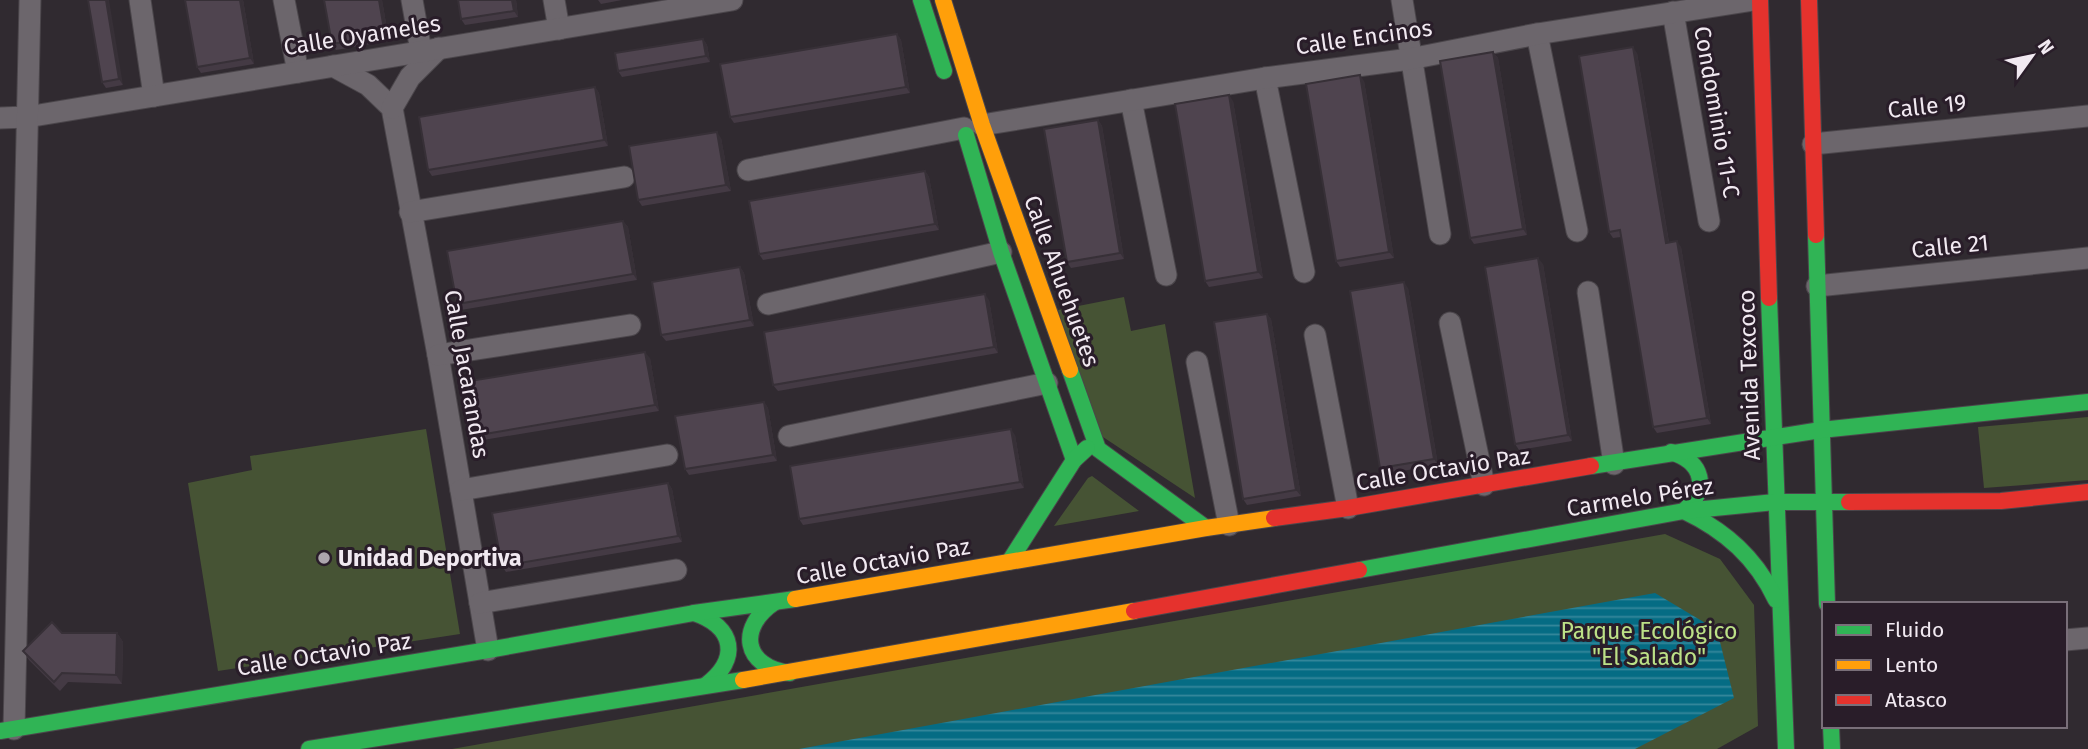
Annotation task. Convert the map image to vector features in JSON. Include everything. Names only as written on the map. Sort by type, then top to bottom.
[{"type":"street","points":[[7,730],[30,0]]},
{"type":"street","points":[[140,0],[154,96]]},
{"type":"street","points":[[284,0],[298,72]]},
{"type":"street","points":[[333,66],[368,85],[392,108],[430,50],[412,0]]},
{"type":"street","points":[[554,0],[559,29]]},
{"type":"street","name":"Calle Oyameles","points":[[0,118],[27,117],[559,29],[693,3],[732,0]]},
{"type":"street","points":[[921,0],[951,90]]},
{"type":"street","name":"Calle Ahuehuetes","points":[[943,0],[968,123],[1001,252],[1074,460]]},
{"type":"street","points":[[1402,0],[1440,234]]},
{"type":"street","name":"Calle Encinos","points":[[748,170],[968,123],[1410,58],[1538,34],[1754,0]]},
{"type":"street","name":"Avenida Texcoco","points":[[1760,0],[1775,502],[1786,749]]},
{"type":"street","points":[[1809,0],[1827,602]]},
{"type":"street","name":"Condominio 11-C","points":[[1673,12],[1709,221]]},
{"type":"street","points":[[1538,34],[1577,230]]},
{"type":"street","points":[[1265,78],[1304,272]]},
{"type":"street","points":[[1131,100],[1166,275]]},
{"type":"street","name":"Calle Jacarandas","points":[[392,108],[439,355],[488,650]]},
{"type":"street","name":"Calle 19","points":[[1813,144],[2088,116]]},
{"type":"street","name":"Calle Ahuehuetes","points":[[968,123],[1098,449]]},
{"type":"street","points":[[410,212],[624,177]]},
{"type":"street","points":[[768,304],[1001,252]]},
{"type":"street","name":"Calle 21","points":[[1817,286],[2088,258]]},
{"type":"street","points":[[1588,292],[1614,464]]},
{"type":"street","points":[[1450,323],[1484,485]]},
{"type":"street","points":[[439,355],[630,325]]},
{"type":"street","points":[[1315,335],[1348,508]]},
{"type":"street","points":[[1198,362],[1229,525]]},
{"type":"street","points":[[789,436],[1047,383]]},
{"type":"street","points":[[1774,437],[2088,402]]},
{"type":"street","name":"Calle Octavio Paz","points":[[7,730],[694,613],[775,603],[1206,528],[1348,508],[1671,452],[1774,437]]},
{"type":"street","points":[[1009,562],[1074,460],[1086,448],[1098,449],[1206,528]]},
{"type":"street","points":[[1671,452],[1694,463],[1700,479],[1699,494],[1684,511],[1718,528],[1747,554],[1767,580],[1780,611]]},
{"type":"street","points":[[461,490],[667,454]]},
{"type":"street","name":"Carmelo Pérez","points":[[791,673],[1684,511],[1775,502],[2001,501],[2088,492]]},
{"type":"street","points":[[480,603],[676,570]]},
{"type":"street","points":[[775,603],[754,619],[749,636],[750,645],[765,667],[791,673]]},
{"type":"street","points":[[694,613],[712,619],[725,633],[728,642],[729,652],[722,672],[706,685]]},
{"type":"street","points":[[2067,640],[2088,638]]},
{"type":"street","points":[[309,749],[791,673]]},
{"type":"street","points":[[1831,728],[1832,749]]},
{"type":"green space","points":[[1124,297],[1131,331],[1165,324],[1195,498],[1100,435],[1058,310]]},
{"type":"green space","points":[[2088,417],[2088,480],[1984,488],[1978,427]]},
{"type":"green space","name":"Unidad Deportiva","points":[[426,429],[460,634],[218,671],[188,483],[252,470],[250,456]]},
{"type":"green space","points":[[1092,476],[1139,511],[1054,526],[1088,478]]},
{"type":"green space","name":"Parque Ecológico \"El Salado\"","points":[[1665,534],[1720,559],[1754,605],[1758,726],[1717,749],[452,749]]},
{"type":"water","points":[[1655,593],[1717,630],[1734,698],[1635,749],[799,749]]},
{"type":"building","points":[[88,0],[106,0],[119,79],[102,82]]},
{"type":"building","points":[[185,0],[240,0],[250,58],[197,67]]},
{"type":"building","points":[[324,0],[379,0],[385,35],[332,44]]},
{"type":"building","points":[[458,0],[512,0],[514,11],[461,19]]},
{"type":"building","points":[[897,34],[906,87],[730,117],[720,64]]},
{"type":"building","points":[[703,39],[706,56],[618,71],[615,53]]},
{"type":"building","points":[[1633,47],[1666,243],[1677,241],[1707,418],[1653,427],[1620,230],[1609,232],[1579,56]]},
{"type":"building","points":[[1493,52],[1523,229],[1470,238],[1440,61]]},
{"type":"building","points":[[1360,75],[1389,252],[1336,261],[1306,84]]},
{"type":"building","points":[[595,87],[604,140],[428,170],[419,117]]},
{"type":"building","points":[[1229,95],[1258,272],[1205,281],[1175,104]]},
{"type":"building","points":[[1098,120],[1120,253],[1067,262],[1044,129]]},
{"type":"building","points":[[717,132],[726,185],[638,200],[629,146]]},
{"type":"building","points":[[925,171],[935,224],[759,254],[749,201]]},
{"type":"building","points":[[623,221],[633,274],[457,304],[447,251]]},
{"type":"building","points":[[1538,258],[1568,435],[1515,444],[1485,267]]},
{"type":"building","points":[[740,267],[750,320],[661,335],[652,282]]},
{"type":"building","points":[[1404,282],[1434,459],[1380,468],[1350,291]]},
{"type":"building","points":[[985,294],[994,347],[773,385],[764,332]]},
{"type":"building","points":[[1267,314],[1296,490],[1243,499],[1214,322]]},
{"type":"building","points":[[645,352],[655,405],[479,435],[470,381]]},
{"type":"building","points":[[764,402],[773,455],[685,469],[675,416]]},
{"type":"building","points":[[1011,429],[1020,482],[799,519],[790,466]]},
{"type":"building","points":[[668,483],[678,536],[502,566],[492,513]]},
{"type":"building","points":[[52,622],[62,633],[117,633],[116,675],[62,673],[54,682],[23,651]]},
{"type":"traffic: fast","points":[[921,0],[944,71]]},
{"type":"traffic: fast","points":[[966,135],[1001,252],[1074,460]]},
{"type":"traffic: fast","points":[[1816,235],[1827,602]]},
{"type":"traffic: fast","points":[[1769,298],[1786,749]]},
{"type":"traffic: fast","points":[[1070,370],[1098,449],[1206,528]]},
{"type":"traffic: fast","points":[[1591,466],[1821,430],[2088,402]]},
{"type":"traffic: fast","points":[[1009,562],[1074,460],[1087,448]]},
{"type":"traffic: fast","points":[[1671,452],[1690,462],[1699,477],[1697,493],[1684,511]]},
{"type":"traffic: fast","points":[[1359,570],[1684,511],[1775,502],[1849,502]]},
{"type":"traffic: fast","points":[[1684,511],[1713,527],[1738,547],[1759,571],[1776,600]]},
{"type":"traffic: fast","points":[[0,731],[694,613],[795,599]]},
{"type":"traffic: fast","points":[[775,602],[755,623],[751,645],[762,663],[790,673]]},
{"type":"traffic: fast","points":[[694,613],[718,626],[728,645],[724,665],[706,685]]},
{"type":"traffic: fast","points":[[309,749],[743,680]]},
{"type":"traffic: fast","points":[[1831,728],[1832,749]]},
{"type":"traffic: slow","points":[[943,0],[982,125],[1070,370]]},
{"type":"traffic: slow","points":[[795,599],[1274,518]]},
{"type":"traffic: slow","points":[[743,680],[1134,611]]},
{"type":"traffic: jam","points":[[1760,0],[1769,298]]},
{"type":"traffic: jam","points":[[1809,0],[1816,235]]},
{"type":"traffic: jam","points":[[1274,518],[1348,508],[1591,466]]},
{"type":"traffic: jam","points":[[1849,502],[2001,501],[2088,492]]},
{"type":"traffic: jam","points":[[1134,611],[1359,570]]},
{"type":"place","name":"Unidad Deportiva","points":[[324,558]]}]
